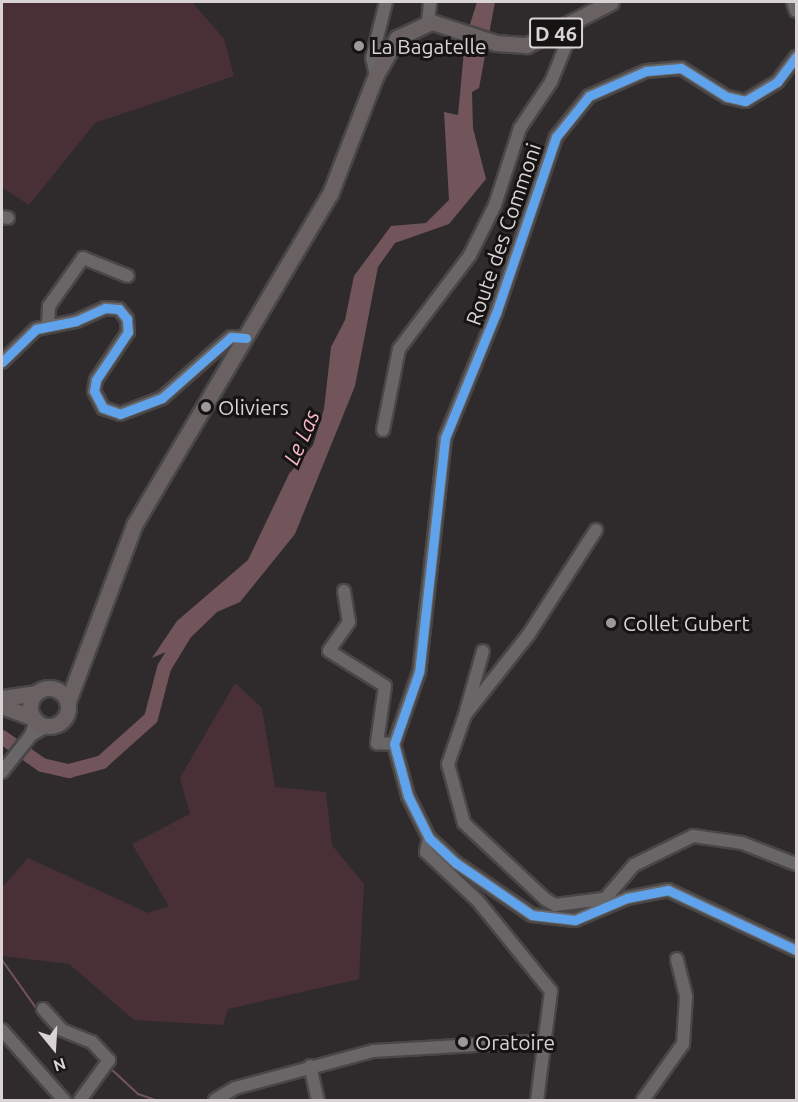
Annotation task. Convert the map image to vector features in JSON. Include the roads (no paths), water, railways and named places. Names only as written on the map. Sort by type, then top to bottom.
[{"type":"main road","name":"D 46","points":[[68,701],[145,504],[246,338],[335,185],[376,75],[399,35],[428,22],[444,23],[496,43],[532,44],[611,2]]},
{"type":"main road","points":[[2,698],[54,688],[80,668]]},
{"type":"main road","points":[[2,706],[40,721],[64,718],[68,701],[54,688]]},
{"type":"main road","points":[[36,693],[31,703],[40,721]]},
{"type":"street","points":[[376,75],[372,58],[384,2]]},
{"type":"street","points":[[428,22],[430,2]]},
{"type":"street","points":[[793,2],[796,11]]},
{"type":"street","points":[[383,430],[399,349],[474,247],[495,205],[520,128],[549,84],[567,42],[567,26]]},
{"type":"street","name":"Route des Commoni","points":[[394,744],[419,672],[430,556],[450,420],[496,313],[543,166],[568,119],[600,89],[661,67],[687,70],[741,101],[764,92],[792,73],[796,59]]},
{"type":"street","points":[[48,326],[49,306],[83,258],[128,276]]},
{"type":"street","points":[[2,362],[32,331],[109,307],[126,315],[126,337],[94,385],[98,402],[115,414],[162,398],[227,340],[246,338]]},
{"type":"street","points":[[465,715],[529,634],[596,530]]},
{"type":"street","points":[[344,591],[349,622],[329,651],[385,686],[377,742],[394,744],[408,796],[429,838],[456,863],[532,915],[564,920],[595,915],[627,898],[668,890],[796,950]]},
{"type":"street","points":[[483,651],[448,764],[464,823],[545,899],[555,905],[603,899]]},
{"type":"street","points":[[5,770],[40,721]]},
{"type":"street","points":[[595,915],[603,899],[634,865],[693,836],[742,843],[796,864]]},
{"type":"street","points":[[429,838],[426,852],[478,901],[546,981],[551,1012],[544,1041],[537,1101]]},
{"type":"street","points":[[643,1101],[682,1044],[686,996],[678,959]]},
{"type":"street","points":[[43,1009],[62,1030],[92,1042],[105,1064],[80,1101]]},
{"type":"street","points":[[2,1030],[6,1045],[64,1101]]},
{"type":"street","points":[[214,1101],[235,1088],[310,1066],[418,1045],[544,1041]]},
{"type":"street","points":[[310,1066],[318,1101]]},
{"type":"waterway","name":"Le Las","points":[[2,737],[42,765],[69,771],[102,762],[151,718],[164,668],[187,630]]},
{"type":"waterway","points":[[2,960],[43,1018]]},
{"type":"waterway","points":[[85,1045],[94,1053]]},
{"type":"waterway","points":[[109,1067],[138,1094],[155,1100]]},
{"type":"place","name":"La Bagatelle","points":[[359,46]]},
{"type":"place","name":"Oliviers","points":[[206,407]]},
{"type":"place","name":"Collet Gubert","points":[[611,623]]},
{"type":"place","name":"Oratoire","points":[[463,1042]]}]
